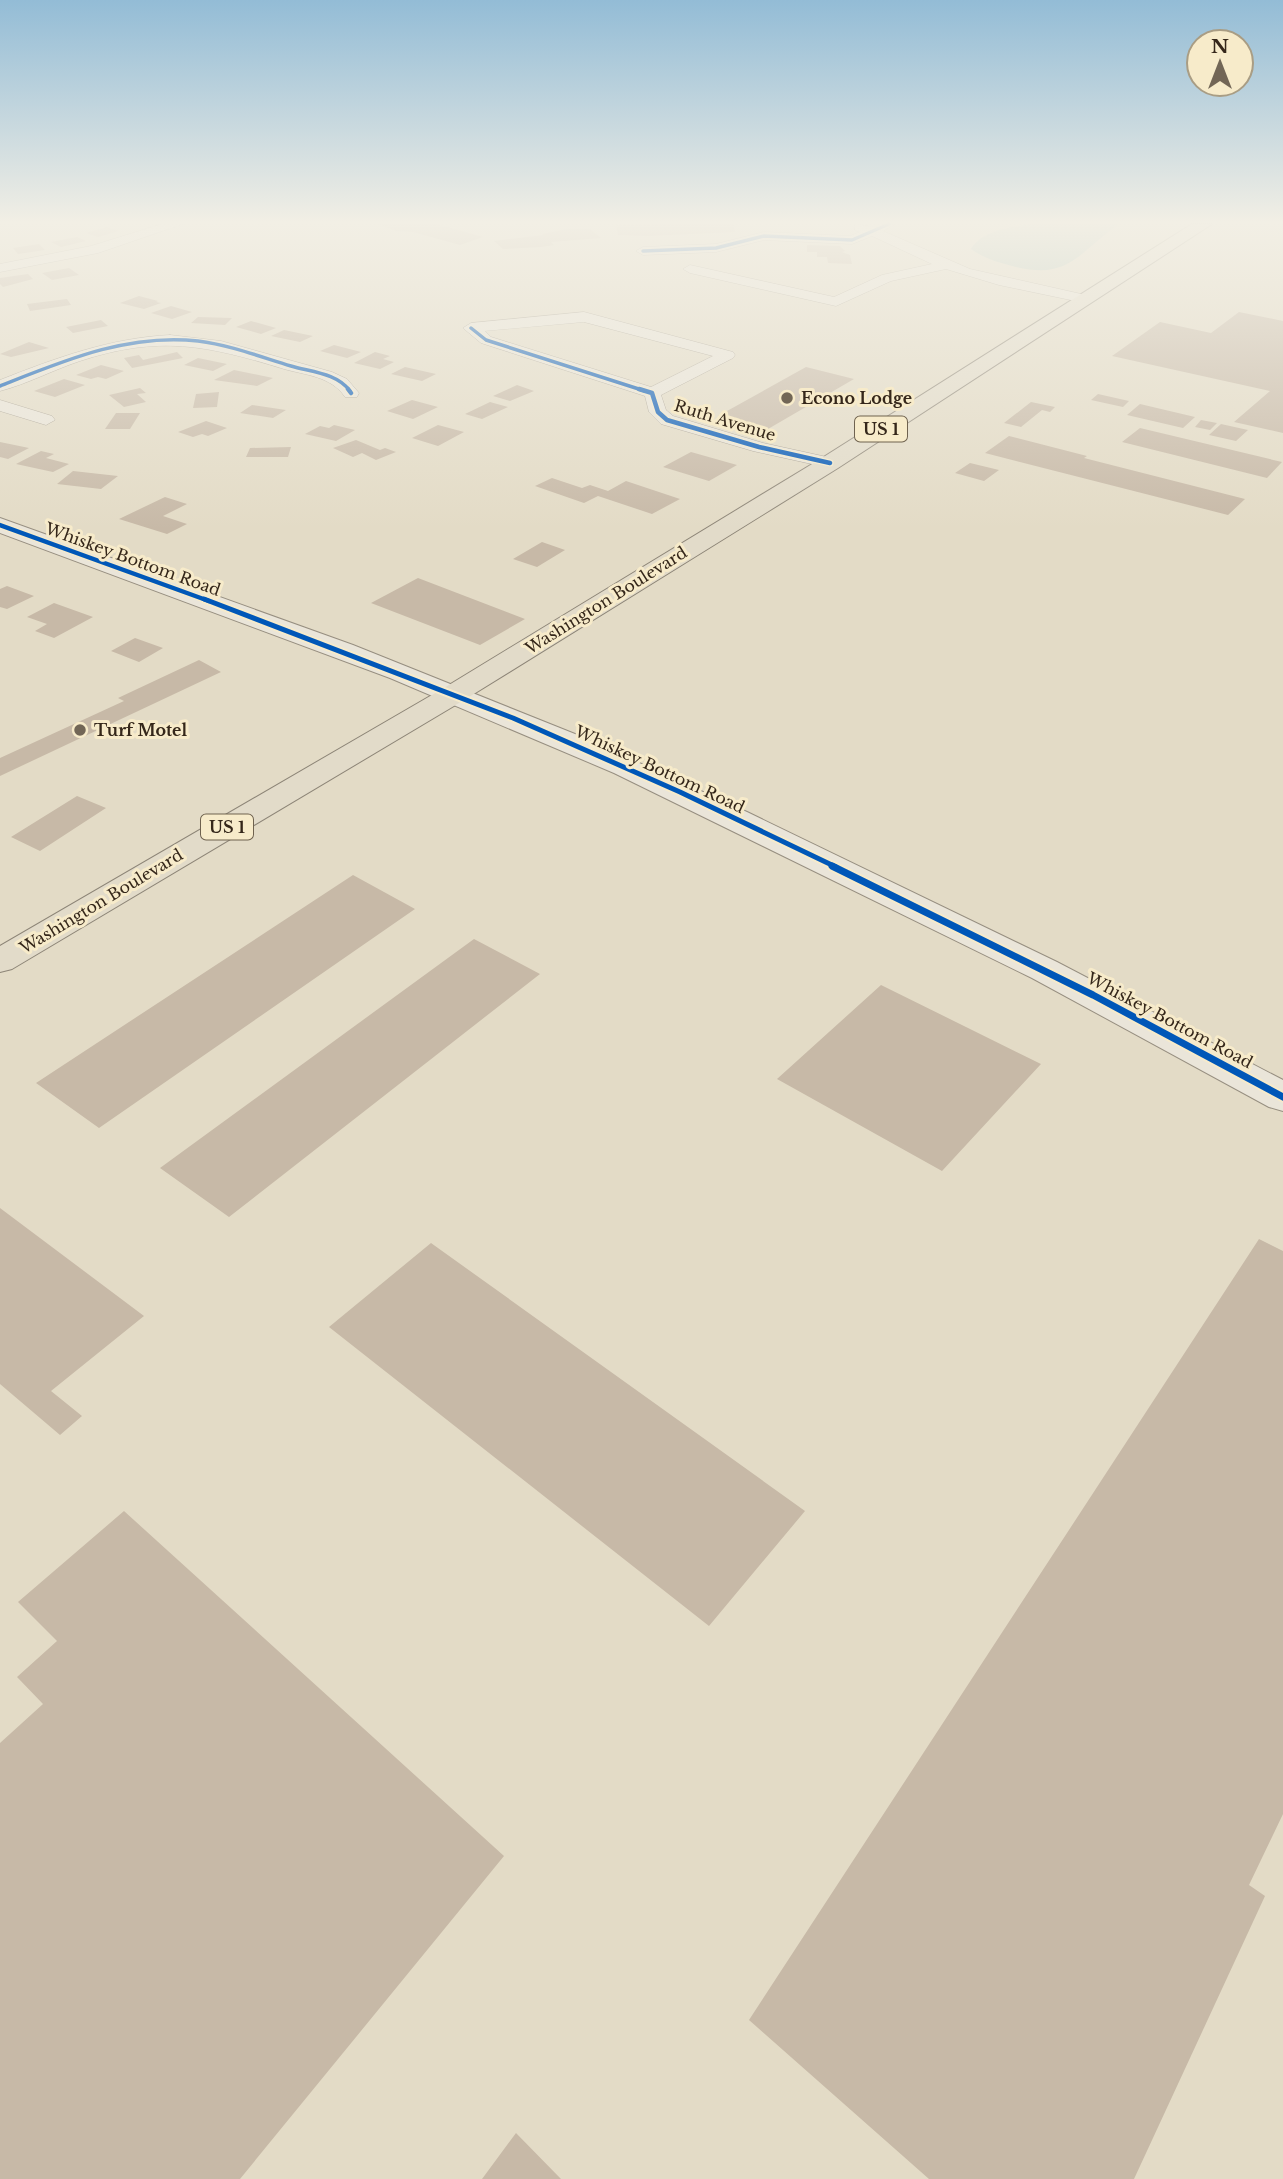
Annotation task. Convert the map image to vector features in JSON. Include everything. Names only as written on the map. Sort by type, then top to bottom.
[{"type":"main road","name":"Washington Boulevard","points":[[0,961],[454,694],[830,463],[1043,326]]},
{"type":"street","name":"Ruth Avenue","points":[[495,326],[471,328],[486,340],[652,393],[727,355],[617,326]]},
{"type":"street","points":[[0,386],[106,347],[130,342],[178,340],[220,345],[325,375],[348,386],[351,393]]},
{"type":"street","name":"Ruth Avenue","points":[[652,393],[658,412],[667,420],[759,447],[830,463]]},
{"type":"street","points":[[0,405],[46,420]]},
{"type":"street","name":"Whiskey Bottom Road","points":[[0,525],[454,694],[595,754],[834,866],[1194,1045],[1283,1097]]},
{"type":"building","points":[[73,326],[108,326],[73,333],[66,327]]},
{"type":"building","points":[[268,326],[276,328],[261,334],[236,327]]},
{"type":"building","points":[[1155,326],[1177,326],[1211,333],[1221,326],[1283,326],[1283,433],[1234,422],[1270,391],[1112,356]]},
{"type":"building","points":[[284,330],[313,336],[300,342],[271,336]]},
{"type":"building","points":[[29,342],[49,348],[11,357],[0,354]]},
{"type":"building","points":[[334,345],[361,352],[347,358],[320,351]]},
{"type":"building","points":[[177,352],[183,358],[132,368],[124,358],[139,355],[143,360]]},
{"type":"building","points":[[375,352],[390,356],[383,359],[394,362],[380,369],[354,363]]},
{"type":"building","points":[[198,358],[227,364],[213,371],[184,365]]},
{"type":"building","points":[[101,365],[124,371],[106,379],[76,375]]},
{"type":"building","points":[[405,367],[436,374],[422,381],[391,374]]},
{"type":"building","name":"Econo Lodge","points":[[806,367],[854,379],[768,429],[718,416]]},
{"type":"building","points":[[234,370],[273,378],[257,386],[214,380]]},
{"type":"building","points":[[64,379],[85,385],[55,397],[34,391]]},
{"type":"building","points":[[517,385],[534,391],[510,401],[493,396]]},
{"type":"building","points":[[140,388],[146,393],[137,394],[146,402],[124,407],[109,395]]},
{"type":"building","points":[[219,392],[217,407],[193,408],[196,394]]},
{"type":"building","points":[[1098,394],[1129,401],[1123,407],[1091,400]]},
{"type":"building","points":[[412,400],[438,407],[413,419],[387,411]]},
{"type":"building","points":[[490,402],[508,407],[482,419],[465,414]]},
{"type":"building","points":[[1031,402],[1055,407],[1050,412],[1042,410],[1021,427],[1004,423]]},
{"type":"building","points":[[1140,404],[1195,417],[1183,428],[1127,415]]},
{"type":"building","points":[[252,405],[286,410],[273,418],[240,413]]},
{"type":"building","points":[[116,413],[140,413],[130,429],[105,429]]},
{"type":"building","points":[[1201,420],[1217,423],[1210,430],[1195,427]]},
{"type":"building","points":[[206,421],[227,428],[208,436],[202,434],[193,437],[178,432]]},
{"type":"building","points":[[1221,424],[1248,430],[1236,441],[1209,435]]},
{"type":"building","points":[[334,425],[355,430],[336,441],[305,434],[320,426],[329,428]]},
{"type":"building","points":[[438,425],[464,432],[438,446],[412,438]]},
{"type":"building","points":[[1140,428],[1282,462],[1267,478],[1122,442]]},
{"type":"building","points":[[1009,436],[1245,499],[1228,515],[985,453]]},
{"type":"building","points":[[356,440],[380,450],[385,448],[396,452],[376,460],[362,453],[353,457],[333,448]]},
{"type":"building","points":[[0,442],[29,448],[8,459],[0,457]]},
{"type":"building","points":[[291,447],[288,457],[246,457],[250,448]]},
{"type":"building","points":[[41,451],[54,454],[46,458],[69,464],[53,472],[16,464]]},
{"type":"building","points":[[691,452],[737,465],[709,481],[663,467]]},
{"type":"building","points":[[970,463],[999,470],[984,481],[955,473]]},
{"type":"building","points":[[73,471],[118,476],[101,489],[57,484]]},
{"type":"building","points":[[552,478],[582,488],[590,485],[608,491],[626,481],[680,499],[652,514],[598,496],[584,503],[535,486]]},
{"type":"building","points":[[165,497],[187,504],[163,516],[187,524],[167,534],[119,519]]},
{"type":"building","points":[[542,542],[565,550],[537,567],[513,559]]},
{"type":"building","points":[[418,578],[525,619],[480,645],[371,603]]},
{"type":"building","points":[[7,586],[34,596],[7,609],[0,607],[0,589]]},
{"type":"building","points":[[54,603],[93,617],[54,638],[35,631],[47,624],[27,617]]},
{"type":"building","points":[[135,638],[163,648],[139,662],[111,651]]},
{"type":"building","name":"Turf Motel","points":[[199,660],[221,672],[0,776],[0,758],[124,701],[118,698]]},
{"type":"building","points":[[77,796],[106,808],[40,851],[11,837]]},
{"type":"building","points":[[353,875],[415,909],[99,1128],[36,1083]]},
{"type":"building","points":[[474,939],[540,974],[229,1217],[160,1168]]},
{"type":"building","points":[[881,985],[1041,1064],[942,1171],[777,1079]]},
{"type":"building","points":[[0,1208],[144,1316],[51,1391],[82,1416],[60,1435],[0,1384]]},
{"type":"building","points":[[1259,1239],[1283,1251],[1283,1814],[1249,1885],[1265,1896],[1134,2179],[929,2179],[749,2020]]},
{"type":"building","points":[[431,1243],[805,1511],[709,1626],[329,1327]]},
{"type":"building","points":[[124,1511],[504,1856],[240,2179],[0,2179],[0,1743],[43,1704],[17,1677],[57,1641],[18,1602]]},
{"type":"building","points":[[516,2133],[561,2179],[482,2179]]},
{"type":"cycle path","points":[[471,328],[486,340],[652,393],[658,412],[667,420],[759,447],[830,463]]},
{"type":"cycle path","points":[[0,386],[96,351],[170,339],[221,345],[326,375],[341,382],[351,393]]},
{"type":"cycle path","points":[[0,525],[343,651],[569,742],[735,819],[1045,970],[1283,1097]]},
{"type":"place","name":"Econo Lodge","points":[[787,398]]},
{"type":"place","name":"Turf Motel","points":[[80,730]]}]
